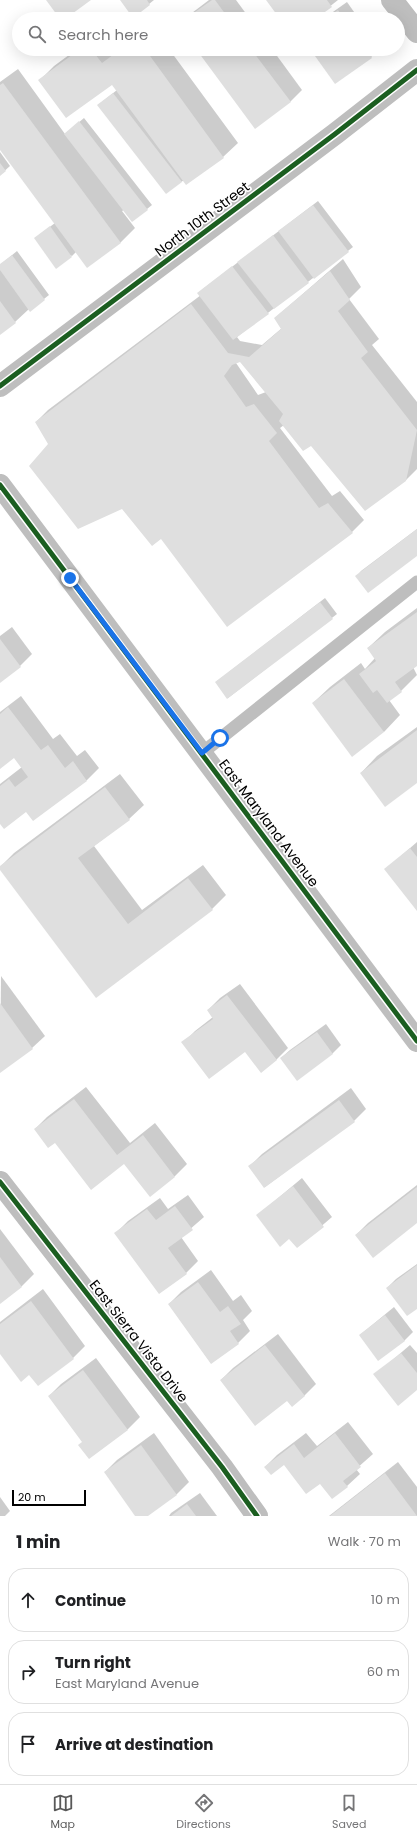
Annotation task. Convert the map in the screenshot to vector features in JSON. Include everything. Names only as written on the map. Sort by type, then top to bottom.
[{"type":"street","points":[[392,0],[401,12]]},
{"type":"street","points":[[405,17],[417,32]]},
{"type":"street","name":"North 10th Street","points":[[0,386],[417,70]]},
{"type":"street","name":"East Maryland Avenue","points":[[0,484],[417,1041]]},
{"type":"street","name":"East Sierra Vista Drive","points":[[0,1182],[222,1467],[257,1516]]},
{"type":"lane","points":[[202,753],[417,582]]},
{"type":"building","points":[[46,0],[91,0],[75,12],[55,12]]},
{"type":"building","points":[[120,0],[147,0],[150,5],[141,12],[129,12]]},
{"type":"building","points":[[212,0],[215,0],[224,12],[195,12]]},
{"type":"building","points":[[266,0],[327,0],[332,7],[325,12],[275,12]]},
{"type":"building","points":[[71,56],[96,56],[102,63],[112,56],[150,56],[224,158],[186,185],[112,85],[66,118],[38,80]]},
{"type":"building","points":[[201,56],[256,56],[291,102],[255,129]]},
{"type":"building","points":[[315,56],[371,56],[372,58],[335,84]]},
{"type":"building","points":[[3,83],[121,243],[87,268],[0,150],[0,85]]},
{"type":"building","points":[[113,93],[182,182],[166,194],[97,105]]},
{"type":"building","points":[[79,121],[148,210],[132,222],[64,134]]},
{"type":"building","points":[[0,163],[6,171],[0,176]]},
{"type":"building","points":[[313,205],[349,252],[314,279],[278,231]]},
{"type":"building","points":[[50,226],[72,257],[56,269],[34,238]]},
{"type":"building","points":[[273,235],[309,283],[274,309],[237,262]]},
{"type":"building","points":[[12,255],[45,300],[30,312],[0,270],[0,264]]},
{"type":"building","points":[[232,266],[269,314],[233,340],[197,293]]},
{"type":"building","points":[[330,271],[350,300],[338,311],[368,352],[361,358],[417,430],[406,481],[365,511],[311,446],[303,451],[279,421],[283,414],[240,362],[232,365],[224,376],[246,407],[254,404],[277,433],[269,441],[319,508],[328,503],[353,533],[227,627],[161,539],[152,546],[122,509],[78,529],[29,466],[48,444],[35,422],[191,304],[228,353],[249,357],[281,329],[274,318]]},
{"type":"building","points":[[0,301],[16,323],[0,335]]},
{"type":"building","points":[[417,529],[417,556],[368,593],[355,576]]},
{"type":"building","points":[[320,602],[333,619],[227,699],[215,682]]},
{"type":"building","points":[[417,612],[417,666],[395,682],[402,692],[387,703],[377,690],[373,693],[359,674],[376,661],[367,648]]},
{"type":"building","points":[[0,639],[21,667],[0,683]]},
{"type":"building","points":[[344,679],[384,732],[352,757],[312,703]]},
{"type":"building","points":[[8,707],[41,750],[48,745],[65,768],[73,761],[87,781],[33,821],[26,812],[4,829],[0,824],[0,786],[9,779],[15,787],[28,777],[14,758],[0,769],[0,714]]},
{"type":"building","points":[[417,730],[417,783],[385,807],[360,773]]},
{"type":"building","points":[[105,787],[130,820],[78,858],[128,924],[188,878],[213,910],[96,998],[0,870],[0,866]]},
{"type":"building","points":[[410,848],[417,857],[417,911],[384,869]]},
{"type":"building","points":[[227,995],[277,1060],[261,1073],[245,1052],[209,1079],[181,1042],[213,1019],[207,1010]]},
{"type":"building","points":[[0,1003],[33,1049],[0,1073]]},
{"type":"building","points":[[317,1032],[333,1054],[297,1081],[280,1058]]},
{"type":"building","points":[[74,1099],[117,1155],[143,1135],[175,1177],[150,1197],[124,1164],[91,1190],[55,1143],[48,1148],[34,1129]]},
{"type":"building","points":[[339,1100],[355,1122],[264,1188],[248,1166]]},
{"type":"building","points":[[293,1186],[324,1227],[297,1248],[289,1239],[280,1247],[256,1215]]},
{"type":"building","points":[[417,1187],[417,1223],[373,1258],[355,1235]]},
{"type":"building","points":[[175,1206],[193,1230],[168,1248],[187,1274],[159,1294],[114,1233],[147,1209],[156,1220]]},
{"type":"building","points":[[0,1257],[22,1287],[0,1304]]},
{"type":"building","points":[[417,1265],[417,1309],[407,1316],[386,1288]]},
{"type":"building","points":[[198,1282],[220,1312],[228,1306],[241,1324],[230,1331],[239,1344],[211,1364],[168,1304]]},
{"type":"building","points":[[31,1301],[74,1359],[38,1386],[29,1375],[21,1382],[0,1354],[0,1324]]},
{"type":"building","points":[[385,1315],[405,1341],[378,1361],[359,1335]]},
{"type":"building","points":[[265,1345],[305,1396],[292,1407],[287,1401],[255,1426],[220,1380]]},
{"type":"building","points":[[401,1353],[417,1373],[417,1390],[398,1406],[373,1374]]},
{"type":"building","points":[[83,1370],[128,1430],[89,1459],[78,1445],[82,1442],[48,1396]]},
{"type":"building","points":[[335,1433],[361,1467],[343,1481],[348,1487],[332,1499],[320,1484],[306,1494],[284,1465],[271,1475],[264,1467],[294,1444],[304,1458]]},
{"type":"building","points":[[141,1445],[177,1495],[148,1516],[135,1516],[104,1472]]},
{"type":"building","points":[[385,1473],[417,1516],[330,1516]]},
{"type":"building","points":[[187,1504],[196,1516],[171,1516]]},
{"type":"cycle path","points":[[0,386],[335,134],[417,70]]},
{"type":"cycle path","points":[[0,485],[417,1041]]},
{"type":"cycle path","points":[[0,1182],[222,1467],[257,1516]]},
{"type":"route","points":[[70,578],[202,753],[220,738]]}]
